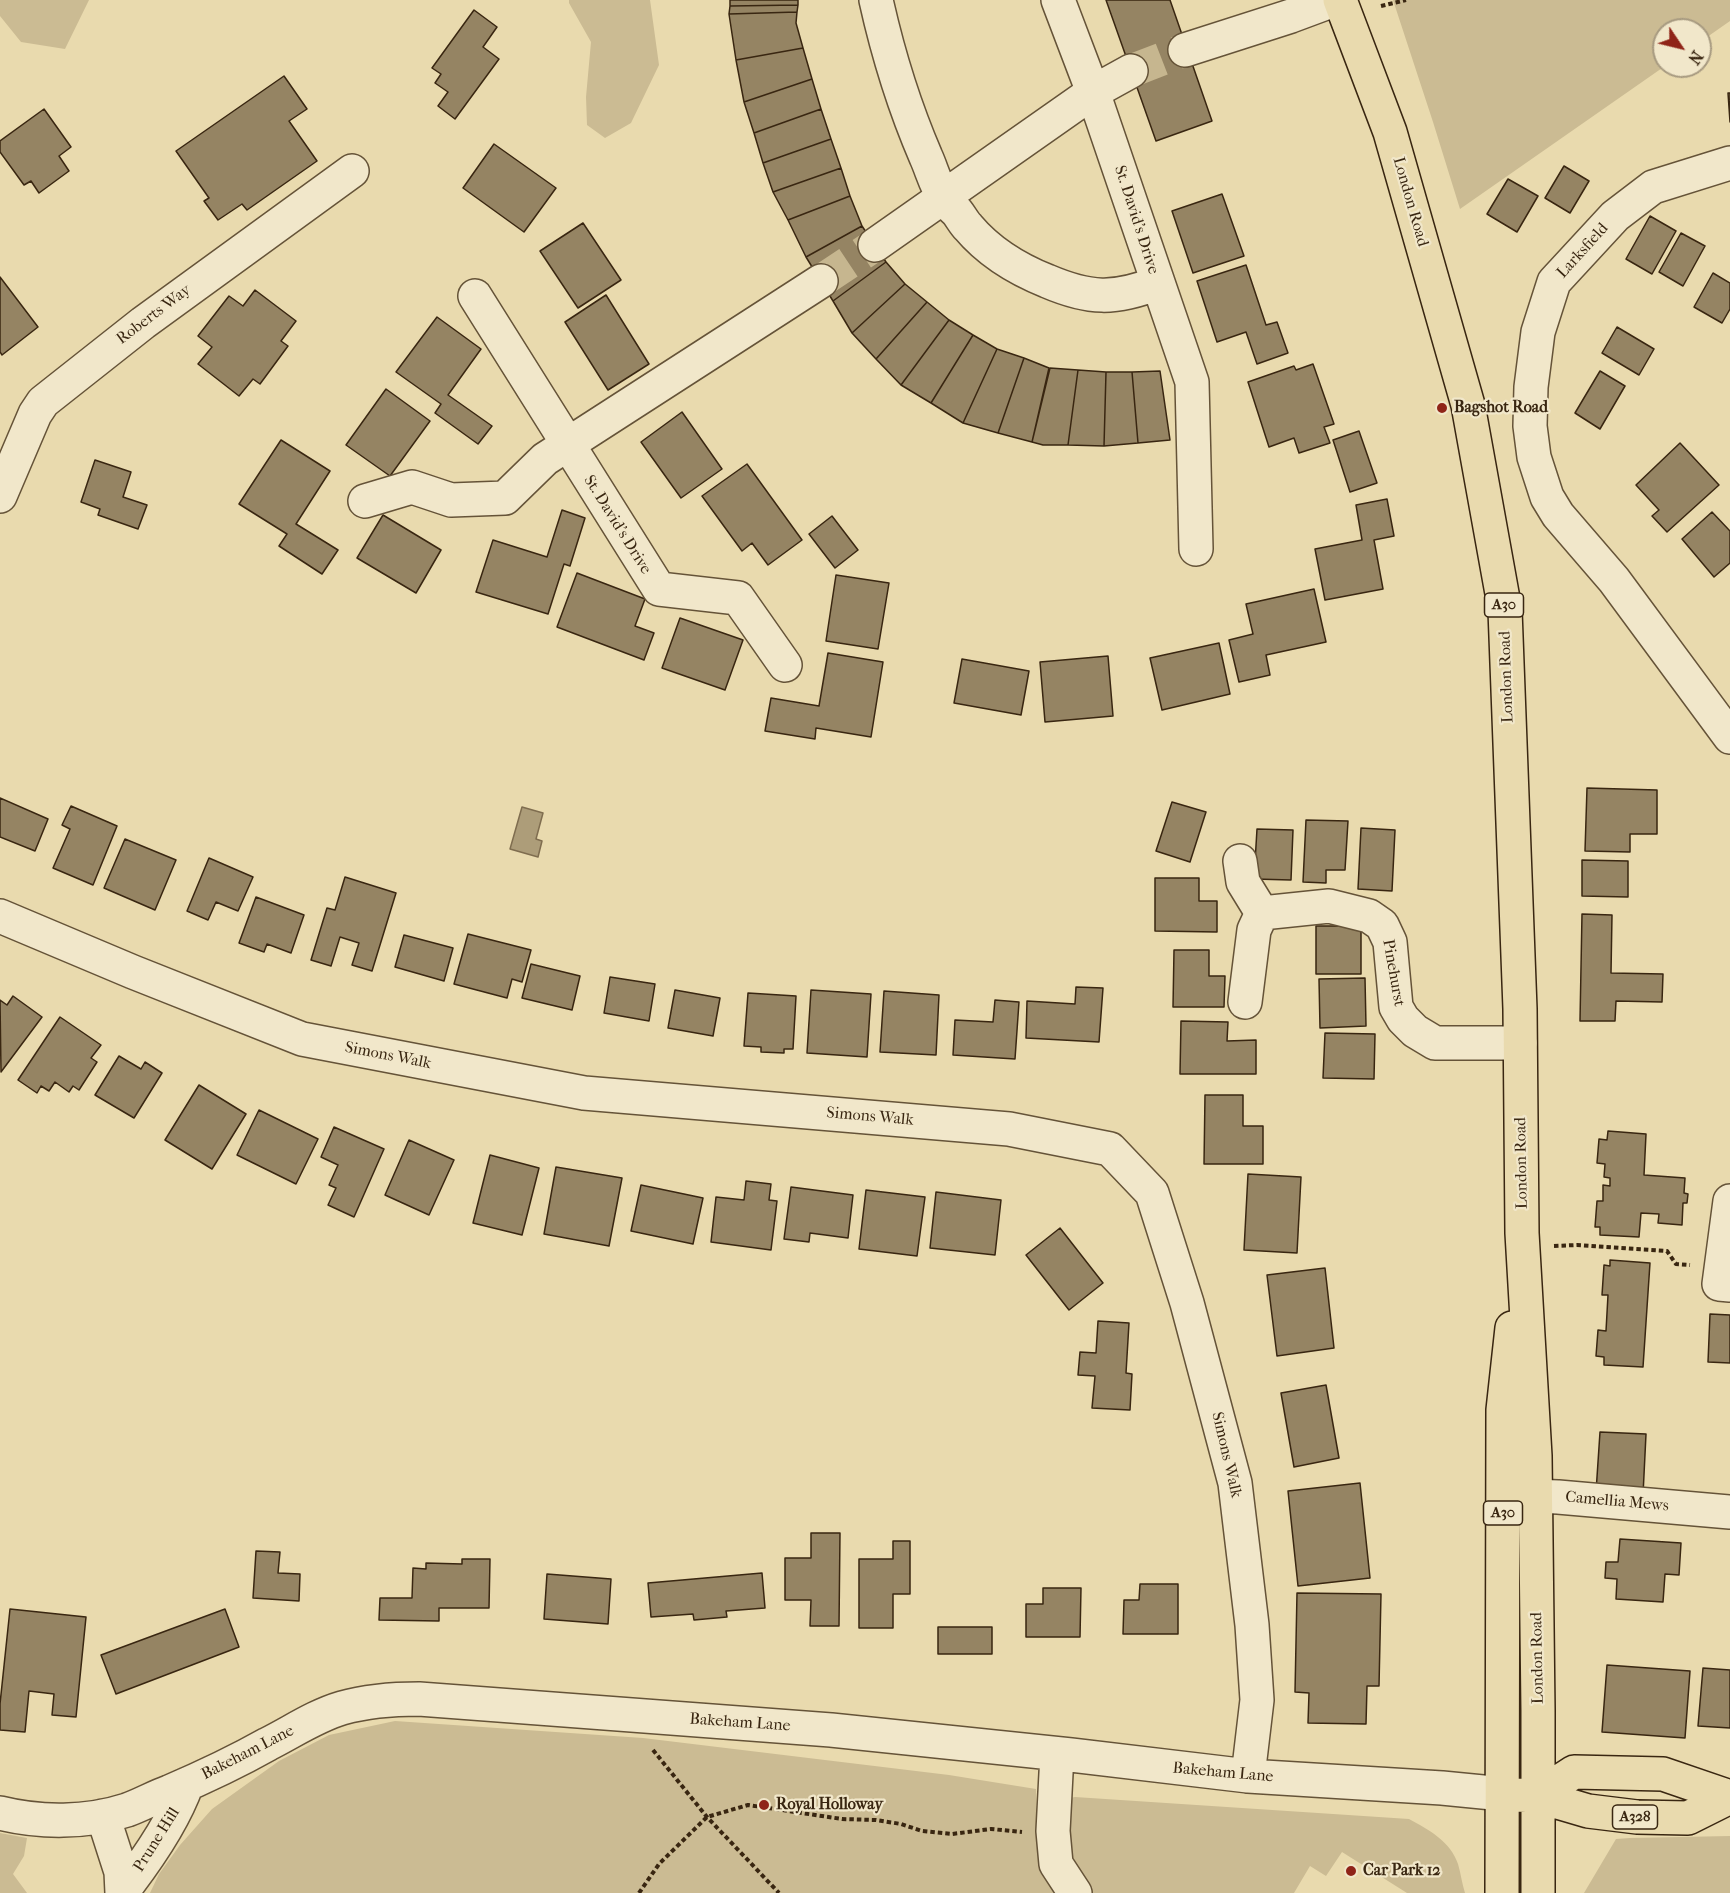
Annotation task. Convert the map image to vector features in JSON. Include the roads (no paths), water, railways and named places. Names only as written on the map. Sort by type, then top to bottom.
[{"type":"main road","name":"London Road","points":[[1340,0],[1390,132],[1468,405],[1505,610],[1520,1042],[1522,1233],[1535,1496],[1537,1796]]},
{"type":"main road","name":"London Road","points":[[1503,1794],[1503,1410],[1522,1233]]},
{"type":"main road","points":[[1537,1796],[1574,1772],[1663,1774],[1730,1797]]},
{"type":"main road","name":"A328","points":[[1503,1794],[1537,1796],[1588,1810],[1637,1817],[1688,1818],[1730,1797]]},
{"type":"main road","name":"A30","points":[[1502,1893],[1503,1794]]},
{"type":"main road","name":"A30","points":[[1537,1796],[1538,1893]]},
{"type":"street","name":"St. David's Drive","points":[[876,0],[890,58],[910,119],[944,198],[968,228],[1008,262],[1063,288],[1091,295],[1112,296],[1136,292],[1157,283],[1093,92],[1058,0]]},
{"type":"street","points":[[1185,50],[1334,0]]},
{"type":"street","points":[[875,245],[1093,92],[1131,71]]},
{"type":"street","name":"Larksfield","points":[[1730,163],[1653,187],[1615,216],[1554,282],[1538,332],[1531,387],[1530,426],[1534,457],[1546,497],[1558,515],[1614,580],[1730,737]]},
{"type":"street","name":"Roberts Way","points":[[0,496],[35,414],[43,402],[143,323],[352,171]]},
{"type":"street","points":[[365,501],[411,487],[451,500],[505,498],[556,452],[821,281]]},
{"type":"street","points":[[1157,283],[1192,382],[1196,549]]},
{"type":"street","name":"St. David's Drive","points":[[475,296],[556,452],[659,589],[738,598],[785,665]]},
{"type":"street","points":[[1240,861],[1243,882],[1262,913],[1254,930],[1245,1002]]},
{"type":"street","name":"Pinehurst","points":[[1262,913],[1329,906],[1369,916],[1382,926],[1390,942],[1396,1007],[1403,1019],[1415,1031],[1435,1044],[1520,1042]]},
{"type":"street","name":"Simons Walk","points":[[0,916],[302,1040],[584,1093],[1009,1129],[1110,1149],[1152,1193],[1187,1304],[1235,1483],[1252,1625],[1257,1700],[1248,1776]]},
{"type":"street","points":[[1725,1276],[1730,1201]]},
{"type":"street","name":"Camellia Mews","points":[[1503,1495],[1730,1512]]},
{"type":"street","name":"Bakeham Lane","points":[[0,1813],[56,1820],[103,1816],[127,1810],[187,1784],[266,1746],[309,1722],[342,1708],[391,1699],[419,1699],[831,1730],[1248,1776],[1433,1787],[1503,1794]]},
{"type":"street","points":[[1064,1755],[1053,1831],[1056,1864],[1075,1893]]},
{"type":"street","name":"Prune Hill","points":[[122,1892],[139,1870],[180,1804],[187,1784]]},
{"type":"street","name":"Prune Hill","points":[[103,1816],[121,1872],[122,1892]]},
{"type":"tunnel","points":[[1131,71],[1185,50]]},
{"type":"tunnel","points":[[821,281],[875,245]]},
{"type":"place","name":"Bagshot Road","points":[[1442,408]]},
{"type":"place","name":"Royal Holloway","points":[[764,1805]]},
{"type":"place","name":"Car Park 12","points":[[1351,1871]]}]
